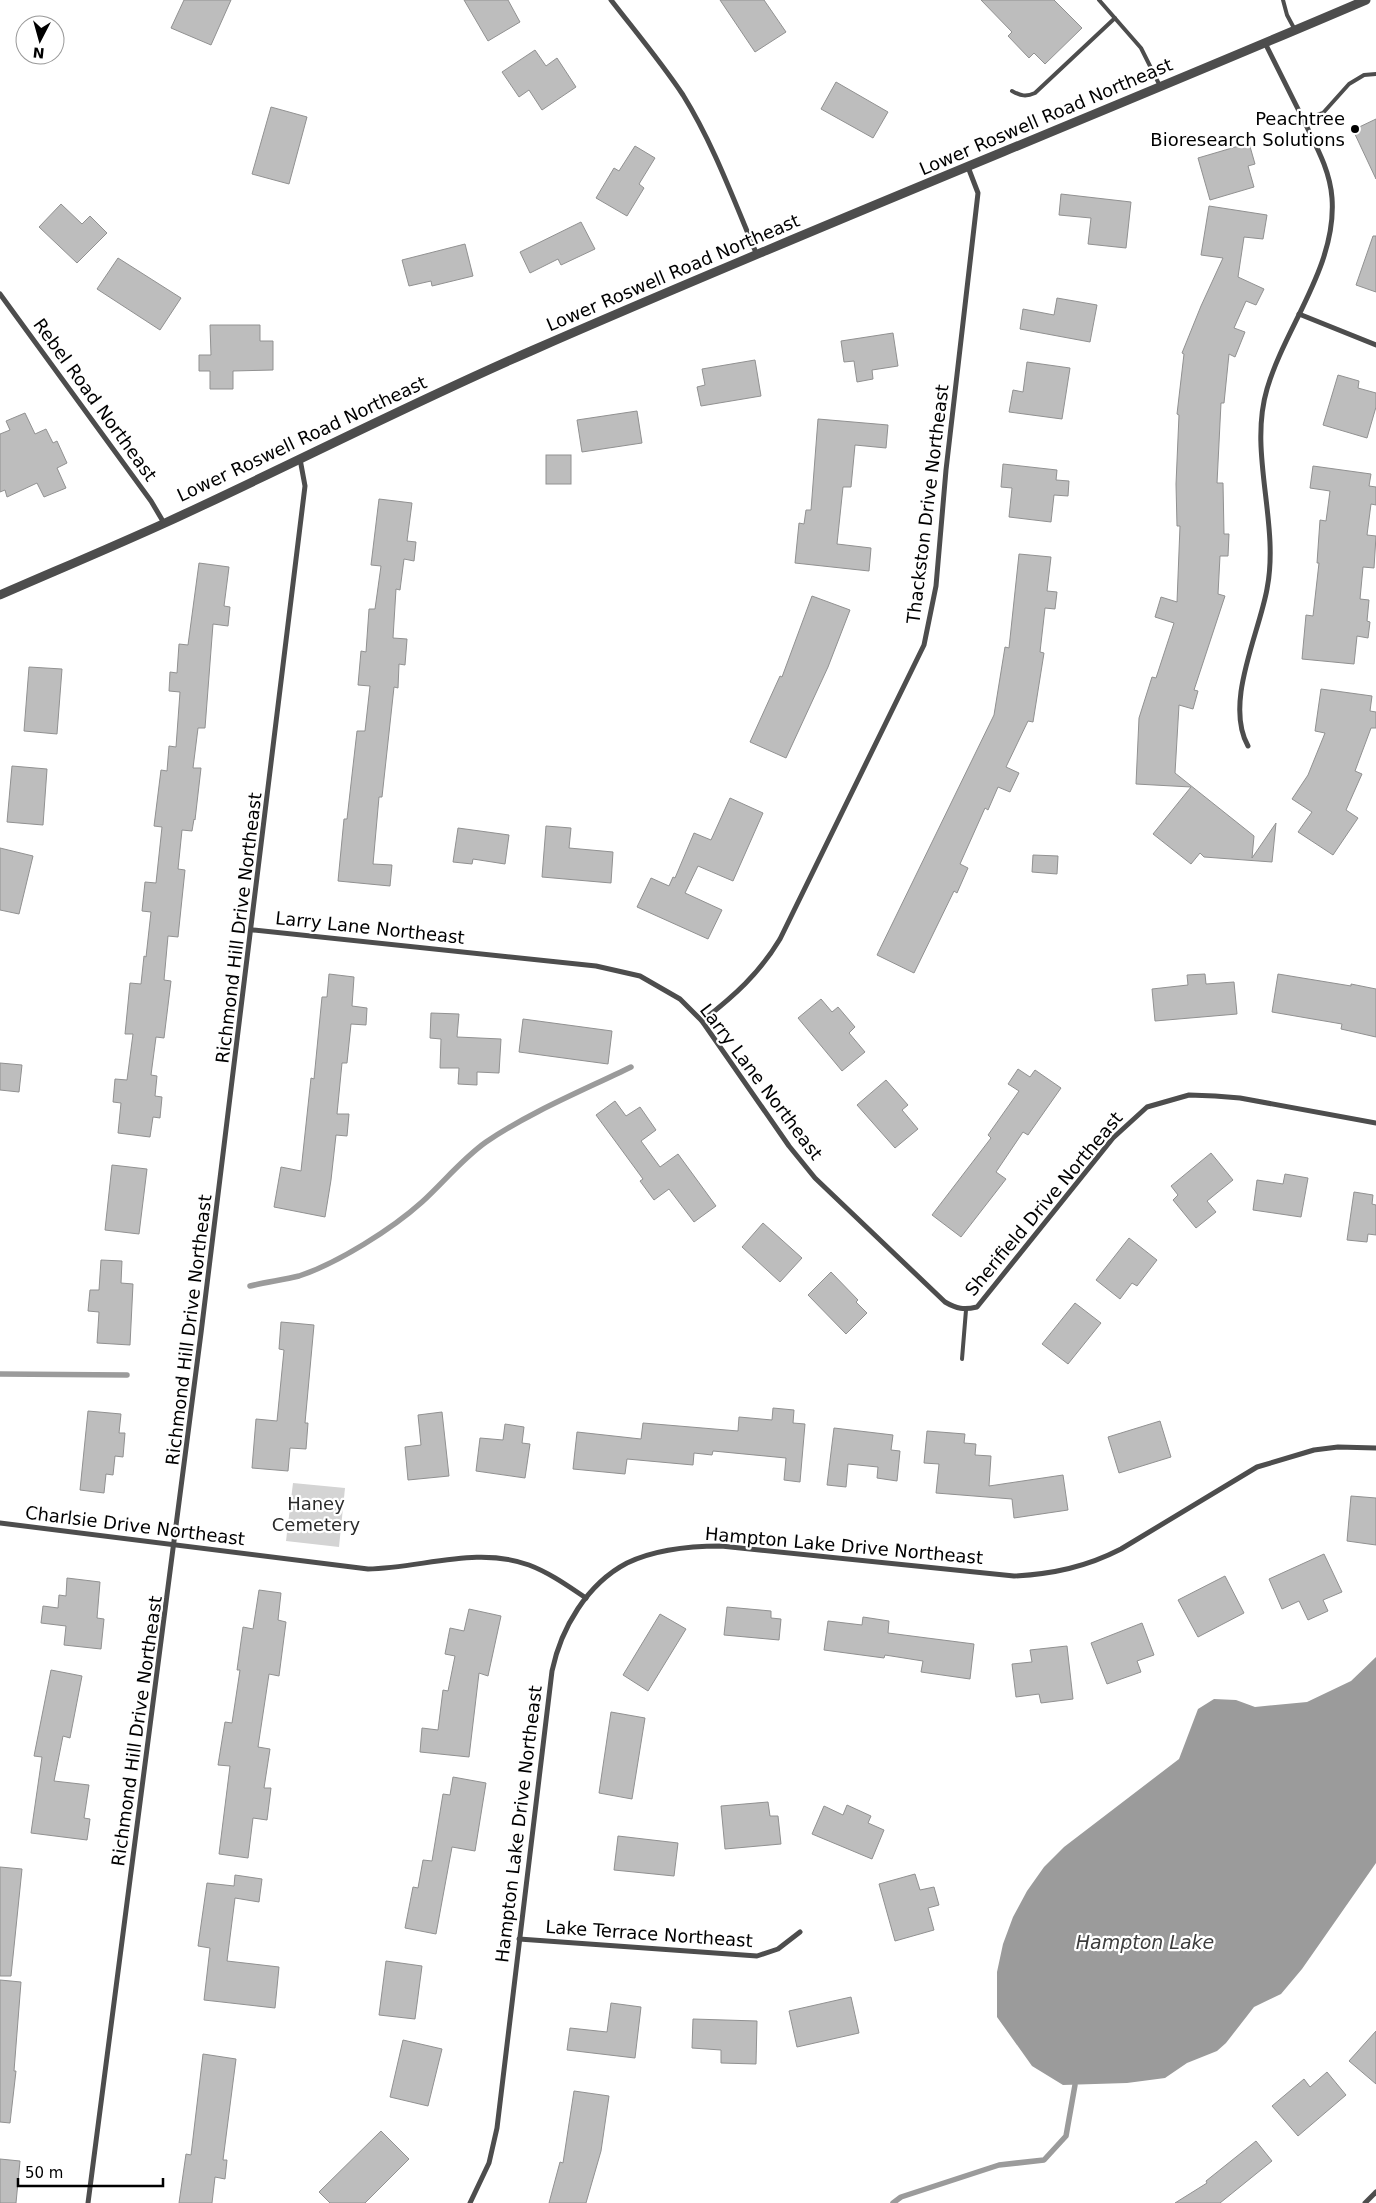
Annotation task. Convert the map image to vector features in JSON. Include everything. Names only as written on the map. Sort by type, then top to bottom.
[{"type":"street","points":[[611,0],[659,62],[696,118],[714,152],[757,255]]},
{"type":"street","name":"Lower Roswell Road Northeast","points":[[0,595],[164,523],[496,367],[757,255],[1161,88],[1366,0]]},
{"type":"street","points":[[1248,746],[1239,722],[1239,697],[1267,588],[1270,562],[1269,516],[1263,471],[1262,420],[1267,390],[1328,243],[1332,219],[1332,197],[1326,167],[1265,43]]},
{"type":"street","name":"Thackston Drive Northeast","points":[[702,1021],[746,985],[766,962],[780,939],[924,645],[936,586],[946,470],[978,193],[968,167]]},
{"type":"street","name":"Rebel Road Northeast","points":[[0,294],[128,469],[164,523]]},
{"type":"street","points":[[1300,314],[1376,346]]},
{"type":"street","name":"Richmond Hill Drive Northeast","points":[[88,2203],[176,1546],[253,930],[305,486],[300,459]]},
{"type":"street","name":"Larry Lane Northeast","points":[[253,930],[619,970],[655,983],[680,999],[702,1021],[789,1146],[815,1178],[945,1302],[955,1308],[966,1310]]},
{"type":"street","name":"Sherifield Drive Northeast","points":[[966,1310],[978,1307],[1114,1138],[1147,1107],[1189,1096],[1215,1096],[1240,1098],[1376,1123]]},
{"type":"street","name":"Hampton Lake Drive Northeast","points":[[470,2203],[489,2163],[497,2128],[552,1671],[557,1647],[586,1598],[602,1582],[627,1563],[690,1546],[722,1546],[1014,1576],[1044,1575],[1074,1569],[1105,1557],[1257,1467],[1285,1457],[1314,1450],[1338,1447],[1376,1448]]},
{"type":"street","name":"Charlsie Drive Northeast","points":[[0,1523],[368,1569],[394,1569],[456,1559],[483,1557],[508,1559],[550,1574],[586,1598]]},
{"type":"street","name":"Lake Terrace Northeast","points":[[519,1939],[757,1956],[778,1949],[800,1932]]},
{"type":"street","points":[[1365,2203],[1376,2192]]},
{"type":"lane","points":[[1099,0],[1141,48],[1161,88]]},
{"type":"lane","points":[[1283,0],[1287,15],[1295,30]]},
{"type":"lane","points":[[1012,91],[1020,96],[1028,96],[1035,93],[1115,18]]},
{"type":"lane","points":[[1303,120],[1322,113],[1349,84],[1364,76],[1376,74]]},
{"type":"lane","points":[[962,1359],[966,1310]]},
{"type":"green space","name":"Haney Cemetery","points":[[293,1483],[345,1488],[339,1547],[286,1541]]},
{"type":"water","name":"Hampton Lake","points":[[1376,1657],[1376,1863],[1302,1969],[1281,1994],[1254,2007],[1226,2043],[1217,2051],[1187,2063],[1165,2078],[1127,2083],[1063,2085],[1032,2066],[997,2017],[997,1972],[1003,1944],[1013,1917],[1027,1891],[1044,1867],[1064,1847],[1179,1759],[1198,1709],[1214,1699],[1236,1700],[1255,1707],[1307,1702],[1351,1681]]},
{"type":"building","points":[[184,0],[231,0],[211,45],[171,28]]},
{"type":"building","points":[[464,0],[508,0],[520,22],[488,41]]},
{"type":"building","points":[[720,0],[764,0],[786,32],[755,52]]},
{"type":"building","points":[[981,0],[1054,0],[1082,28],[1045,64],[1034,53],[1029,58],[1008,36],[1012,32]]},
{"type":"building","points":[[535,50],[546,66],[557,58],[576,87],[542,110],[529,90],[519,97],[502,72]]},
{"type":"building","points":[[836,82],[888,112],[873,138],[821,109]]},
{"type":"building","points":[[271,107],[307,117],[289,184],[252,174]]},
{"type":"building","points":[[1376,119],[1376,179],[1353,130]]},
{"type":"building","points":[[1249,143],[1255,164],[1248,166],[1254,187],[1210,200],[1198,158]]},
{"type":"building","points":[[635,146],[655,158],[639,184],[644,188],[627,216],[596,198],[614,168],[619,171]]},
{"type":"building","points":[[1061,194],[1131,202],[1126,248],[1088,244],[1091,218],[1059,215]]},
{"type":"building","points":[[61,204],[82,224],[90,216],[107,233],[77,263],[39,227]]},
{"type":"building","points":[[1209,206],[1267,215],[1263,239],[1244,237],[1238,277],[1264,289],[1256,305],[1246,301],[1234,328],[1245,332],[1235,357],[1229,354],[1224,403],[1221,403],[1217,483],[1223,483],[1224,534],[1229,534],[1228,556],[1220,556],[1218,594],[1225,596],[1194,690],[1198,691],[1193,709],[1179,705],[1175,773],[1254,836],[1252,858],[1276,823],[1272,862],[1204,857],[1200,853],[1191,864],[1153,834],[1191,787],[1136,784],[1139,718],[1152,677],[1156,678],[1174,623],[1155,617],[1161,597],[1177,602],[1180,526],[1177,526],[1176,484],[1179,415],[1177,414],[1184,354],[1182,353],[1223,258],[1201,255]]},
{"type":"building","points":[[581,222],[595,249],[561,265],[558,259],[530,273],[520,252]]},
{"type":"building","points":[[1373,236],[1376,236],[1376,292],[1356,285]]},
{"type":"building","points":[[465,244],[473,276],[432,286],[431,281],[409,286],[402,260]]},
{"type":"building","points":[[118,258],[181,298],[160,330],[97,289]]},
{"type":"building","points":[[1057,298],[1097,305],[1090,342],[1020,329],[1023,309],[1054,315]]},
{"type":"building","points":[[210,325],[260,325],[260,341],[273,341],[273,370],[233,371],[233,389],[210,389],[210,371],[199,371],[199,355],[211,355]]},
{"type":"building","points":[[893,333],[898,366],[872,370],[873,379],[857,382],[854,361],[844,362],[841,341]]},
{"type":"building","points":[[755,360],[761,396],[701,406],[697,387],[705,385],[702,369]]},
{"type":"building","points":[[1027,362],[1070,368],[1062,419],[1009,412],[1013,390],[1023,392]]},
{"type":"building","points":[[1338,375],[1359,381],[1358,388],[1376,393],[1376,407],[1367,438],[1323,425]]},
{"type":"building","points":[[637,411],[642,443],[582,452],[577,420]]},
{"type":"building","points":[[25,413],[35,434],[46,429],[53,443],[57,441],[67,463],[57,468],[66,488],[44,497],[37,483],[7,497],[5,490],[0,492],[0,434],[10,430],[6,421]]},
{"type":"building","points":[[818,419],[888,425],[886,448],[855,445],[851,487],[843,487],[837,544],[871,548],[869,571],[795,563],[799,523],[804,524],[806,510],[811,510]]},
{"type":"building","points":[[546,455],[571,455],[571,484],[546,484]]},
{"type":"building","points":[[1003,464],[1057,470],[1056,480],[1069,481],[1068,496],[1054,495],[1051,522],[1009,517],[1012,488],[1001,487]]},
{"type":"building","points":[[1313,466],[1371,474],[1369,486],[1376,487],[1376,505],[1371,504],[1367,535],[1376,536],[1374,568],[1363,567],[1360,599],[1369,600],[1367,621],[1370,622],[1368,638],[1357,636],[1354,664],[1302,659],[1306,615],[1313,616],[1319,563],[1317,563],[1320,520],[1326,521],[1330,491],[1310,488]]},
{"type":"building","points":[[379,499],[412,503],[407,541],[416,542],[414,561],[404,559],[400,590],[396,589],[393,638],[407,639],[405,665],[399,664],[398,688],[394,687],[382,797],[379,797],[373,864],[392,865],[390,886],[338,881],[344,819],[347,819],[357,731],[365,731],[370,686],[358,685],[361,651],[366,652],[369,609],[375,609],[381,566],[371,565]]},
{"type":"building","points":[[1019,554],[1051,557],[1047,591],[1057,592],[1055,609],[1045,608],[1040,652],[1044,653],[1033,722],[1028,721],[1006,767],[1019,773],[1010,792],[998,787],[988,810],[985,808],[960,864],[968,868],[957,893],[954,891],[914,973],[877,955],[994,715],[1005,647],[1009,648]]},
{"type":"building","points":[[199,563],[229,567],[224,606],[230,607],[228,626],[213,624],[205,728],[198,728],[193,768],[201,768],[195,820],[192,831],[182,830],[178,869],[185,870],[178,937],[168,936],[164,980],[171,981],[164,1038],[156,1037],[151,1075],[157,1076],[155,1096],[162,1097],[160,1118],[153,1117],[150,1137],[118,1133],[121,1103],[113,1102],[115,1079],[127,1080],[133,1034],[125,1034],[130,983],[141,984],[144,956],[146,957],[151,912],[142,911],[145,882],[156,883],[162,827],[154,826],[161,770],[167,771],[169,746],[176,747],[180,692],[169,691],[170,672],[177,673],[179,644],[188,645]]},
{"type":"building","points":[[812,596],[850,610],[828,667],[786,758],[750,742],[780,676],[782,677]]},
{"type":"building","points":[[29,667],[62,669],[57,734],[24,731]]},
{"type":"building","points":[[1321,689],[1372,696],[1370,711],[1376,712],[1376,728],[1371,728],[1355,771],[1362,774],[1346,810],[1358,818],[1333,855],[1298,832],[1312,812],[1292,799],[1308,775],[1325,733],[1315,731]]},
{"type":"building","points":[[12,766],[47,769],[43,825],[7,822]]},
{"type":"building","points":[[730,798],[763,813],[733,881],[698,866],[685,893],[722,910],[708,939],[637,907],[651,878],[669,886],[673,877],[675,878],[694,833],[711,840]]},
{"type":"building","points":[[546,826],[571,828],[569,848],[613,852],[611,883],[542,877]]},
{"type":"building","points":[[458,828],[509,835],[505,864],[473,859],[472,864],[453,862]]},
{"type":"building","points":[[0,848],[33,856],[19,914],[0,910]]},
{"type":"building","points":[[1033,855],[1058,856],[1057,874],[1032,872]]},
{"type":"building","points":[[329,974],[354,977],[352,1006],[367,1008],[366,1025],[351,1024],[347,1063],[342,1063],[337,1114],[349,1114],[347,1136],[336,1135],[325,1217],[274,1207],[281,1167],[301,1171],[311,1078],[314,1079],[322,997],[327,997]]},
{"type":"building","points":[[1205,974],[1206,984],[1234,982],[1237,1014],[1155,1021],[1152,989],[1188,985],[1187,975]]},
{"type":"building","points":[[1278,974],[1376,989],[1376,1037],[1341,1029],[1342,1024],[1272,1012]]},
{"type":"building","points":[[821,999],[832,1012],[838,1007],[855,1027],[849,1033],[865,1052],[842,1071],[798,1018]]},
{"type":"building","points":[[431,1013],[459,1014],[457,1037],[501,1039],[499,1073],[477,1072],[477,1085],[458,1084],[459,1068],[440,1068],[441,1039],[430,1038]]},
{"type":"building","points":[[523,1019],[612,1031],[608,1064],[519,1052]]},
{"type":"building","points":[[0,1063],[22,1065],[19,1092],[0,1090]]},
{"type":"building","points":[[1018,1069],[1030,1077],[1035,1070],[1061,1088],[1028,1135],[1023,1132],[996,1172],[1006,1179],[961,1237],[932,1215],[991,1138],[988,1135],[1019,1091],[1008,1084]]},
{"type":"building","points":[[886,1080],[908,1105],[902,1110],[918,1129],[895,1148],[857,1105]]},
{"type":"building","points":[[615,1101],[626,1116],[640,1107],[656,1130],[641,1141],[660,1167],[678,1154],[716,1206],[694,1222],[669,1189],[654,1200],[640,1181],[643,1179],[596,1115]]},
{"type":"building","points":[[1211,1153],[1233,1180],[1207,1201],[1216,1212],[1196,1228],[1173,1200],[1178,1195],[1171,1186]]},
{"type":"building","points":[[112,1165],[147,1169],[139,1234],[105,1230]]},
{"type":"building","points":[[1285,1174],[1308,1178],[1301,1217],[1253,1210],[1257,1180],[1283,1184]]},
{"type":"building","points":[[1354,1192],[1373,1195],[1372,1204],[1376,1205],[1376,1235],[1368,1234],[1367,1242],[1347,1240]]},
{"type":"building","points":[[763,1223],[802,1258],[780,1282],[742,1247]]},
{"type":"building","points":[[1129,1238],[1157,1260],[1137,1286],[1132,1283],[1120,1299],[1096,1280]]},
{"type":"building","points":[[101,1260],[122,1261],[121,1283],[133,1284],[130,1345],[97,1343],[99,1312],[88,1311],[90,1290],[99,1290]]},
{"type":"building","points":[[831,1272],[858,1300],[856,1302],[867,1313],[846,1334],[808,1295]]},
{"type":"building","points":[[1075,1303],[1101,1323],[1068,1364],[1042,1344]]},
{"type":"building","points":[[281,1322],[314,1325],[305,1423],[308,1423],[306,1449],[290,1448],[288,1471],[252,1468],[256,1419],[277,1421],[284,1350],[279,1349]]},
{"type":"building","points":[[773,1408],[794,1410],[793,1423],[805,1424],[800,1482],[784,1480],[786,1458],[713,1451],[712,1455],[694,1453],[693,1465],[627,1459],[625,1474],[573,1469],[577,1432],[641,1439],[643,1423],[738,1431],[739,1417],[772,1420]]},
{"type":"building","points":[[88,1411],[121,1414],[119,1433],[125,1433],[123,1457],[115,1456],[113,1475],[106,1474],[104,1493],[80,1490]]},
{"type":"building","points":[[442,1412],[449,1476],[408,1480],[405,1447],[421,1445],[418,1415]]},
{"type":"building","points":[[1160,1421],[1171,1457],[1119,1473],[1108,1437]]},
{"type":"building","points":[[505,1424],[524,1427],[522,1443],[530,1444],[525,1478],[476,1471],[480,1438],[503,1440]]},
{"type":"building","points":[[834,1428],[893,1435],[891,1450],[900,1451],[897,1481],[877,1478],[878,1467],[848,1464],[846,1487],[827,1485]]},
{"type":"building","points":[[927,1431],[965,1434],[964,1443],[976,1444],[975,1455],[991,1456],[989,1486],[1063,1475],[1068,1510],[1014,1518],[1012,1499],[936,1493],[939,1464],[924,1463]]},
{"type":"building","points":[[1351,1496],[1376,1498],[1376,1545],[1347,1541]]},
{"type":"building","points":[[1324,1554],[1342,1592],[1323,1600],[1328,1611],[1308,1620],[1299,1601],[1282,1609],[1269,1579]]},
{"type":"building","points":[[1225,1576],[1244,1613],[1198,1637],[1178,1600]]},
{"type":"building","points":[[67,1578],[100,1582],[97,1618],[104,1619],[101,1649],[64,1645],[66,1626],[41,1623],[43,1606],[58,1608],[59,1595],[66,1596]]},
{"type":"building","points":[[259,1590],[281,1593],[278,1620],[286,1622],[279,1676],[269,1674],[258,1747],[270,1749],[264,1788],[271,1788],[267,1820],[253,1818],[248,1858],[219,1854],[230,1766],[218,1765],[225,1722],[232,1723],[240,1670],[237,1670],[243,1627],[253,1629]]},
{"type":"building","points":[[727,1607],[771,1611],[771,1618],[781,1619],[779,1640],[724,1635]]},
{"type":"building","points":[[469,1609],[501,1616],[488,1676],[479,1673],[469,1757],[420,1752],[422,1728],[438,1730],[443,1690],[448,1691],[455,1656],[445,1654],[450,1628],[464,1631]]},
{"type":"building","points":[[660,1614],[686,1629],[648,1691],[623,1675]]},
{"type":"building","points":[[863,1617],[889,1621],[888,1633],[974,1644],[970,1679],[921,1672],[923,1661],[885,1655],[884,1658],[824,1650],[828,1621],[862,1625]]},
{"type":"building","points":[[1142,1623],[1154,1655],[1137,1661],[1141,1672],[1107,1684],[1091,1643]]},
{"type":"building","points":[[1067,1646],[1073,1699],[1041,1703],[1039,1694],[1016,1697],[1012,1664],[1032,1662],[1030,1650]]},
{"type":"building","points":[[51,1670],[82,1676],[70,1738],[63,1736],[54,1781],[89,1785],[84,1818],[90,1819],[87,1840],[31,1833],[42,1757],[34,1756]]},
{"type":"building","points":[[611,1712],[645,1718],[632,1799],[599,1793]]},
{"type":"building","points":[[453,1777],[486,1783],[475,1851],[452,1847],[436,1934],[405,1928],[413,1887],[418,1888],[423,1860],[432,1861],[443,1794],[450,1795]]},
{"type":"building","points":[[768,1802],[770,1816],[778,1816],[781,1844],[725,1849],[721,1806]]},
{"type":"building","points":[[847,1805],[871,1816],[868,1823],[884,1830],[872,1859],[812,1834],[824,1806],[843,1815]]},
{"type":"building","points":[[618,1836],[678,1843],[674,1876],[614,1870]]},
{"type":"building","points":[[0,1867],[22,1869],[11,1976],[0,1976]]},
{"type":"building","points":[[915,1874],[920,1890],[934,1887],[939,1905],[928,1908],[934,1930],[895,1941],[879,1884]]},
{"type":"building","points":[[235,1875],[262,1879],[259,1902],[235,1898],[227,1961],[279,1967],[275,2008],[204,2000],[210,1948],[198,1946],[207,1883],[234,1886]]},
{"type":"building","points":[[386,1961],[422,1966],[415,2019],[379,2015]]},
{"type":"building","points":[[0,1980],[21,1982],[14,2071],[16,2071],[10,2123],[0,2122]]},
{"type":"building","points":[[851,1997],[859,2033],[797,2047],[789,2011]]},
{"type":"building","points":[[611,2003],[641,2007],[635,2058],[567,2050],[570,2028],[607,2032]]},
{"type":"building","points":[[693,2019],[757,2021],[756,2064],[721,2063],[721,2050],[692,2048]]},
{"type":"building","points":[[1376,2031],[1376,2084],[1349,2061]]},
{"type":"building","points":[[403,2040],[442,2049],[428,2106],[390,2097]]},
{"type":"building","points":[[203,2054],[236,2059],[223,2160],[227,2160],[225,2179],[215,2177],[212,2203],[179,2203],[186,2154],[191,2155]]},
{"type":"building","points":[[1327,2072],[1346,2095],[1298,2136],[1272,2106],[1304,2079],[1310,2087]]},
{"type":"building","points":[[574,2091],[609,2096],[601,2151],[586,2203],[549,2203],[560,2162],[563,2163]]},
{"type":"building","points":[[381,2131],[409,2159],[365,2203],[330,2203],[319,2192]]},
{"type":"building","points":[[1256,2141],[1272,2161],[1220,2203],[1175,2203],[1207,2183],[1206,2181]]},
{"type":"building","points":[[0,2159],[20,2161],[16,2203],[0,2203]]},
{"type":"waterway","points":[[250,1286],[299,1276],[347,1254],[380,1234],[410,1212],[486,1142],[539,1111],[631,1067]]},
{"type":"waterway","points":[[0,1374],[127,1375]]},
{"type":"waterway","points":[[893,2203],[901,2197],[999,2165],[1044,2160],[1066,2136],[1075,2085]]},
{"type":"place","name":"Peachtree Bioresearch Solutions","points":[[1355,129]]}]
